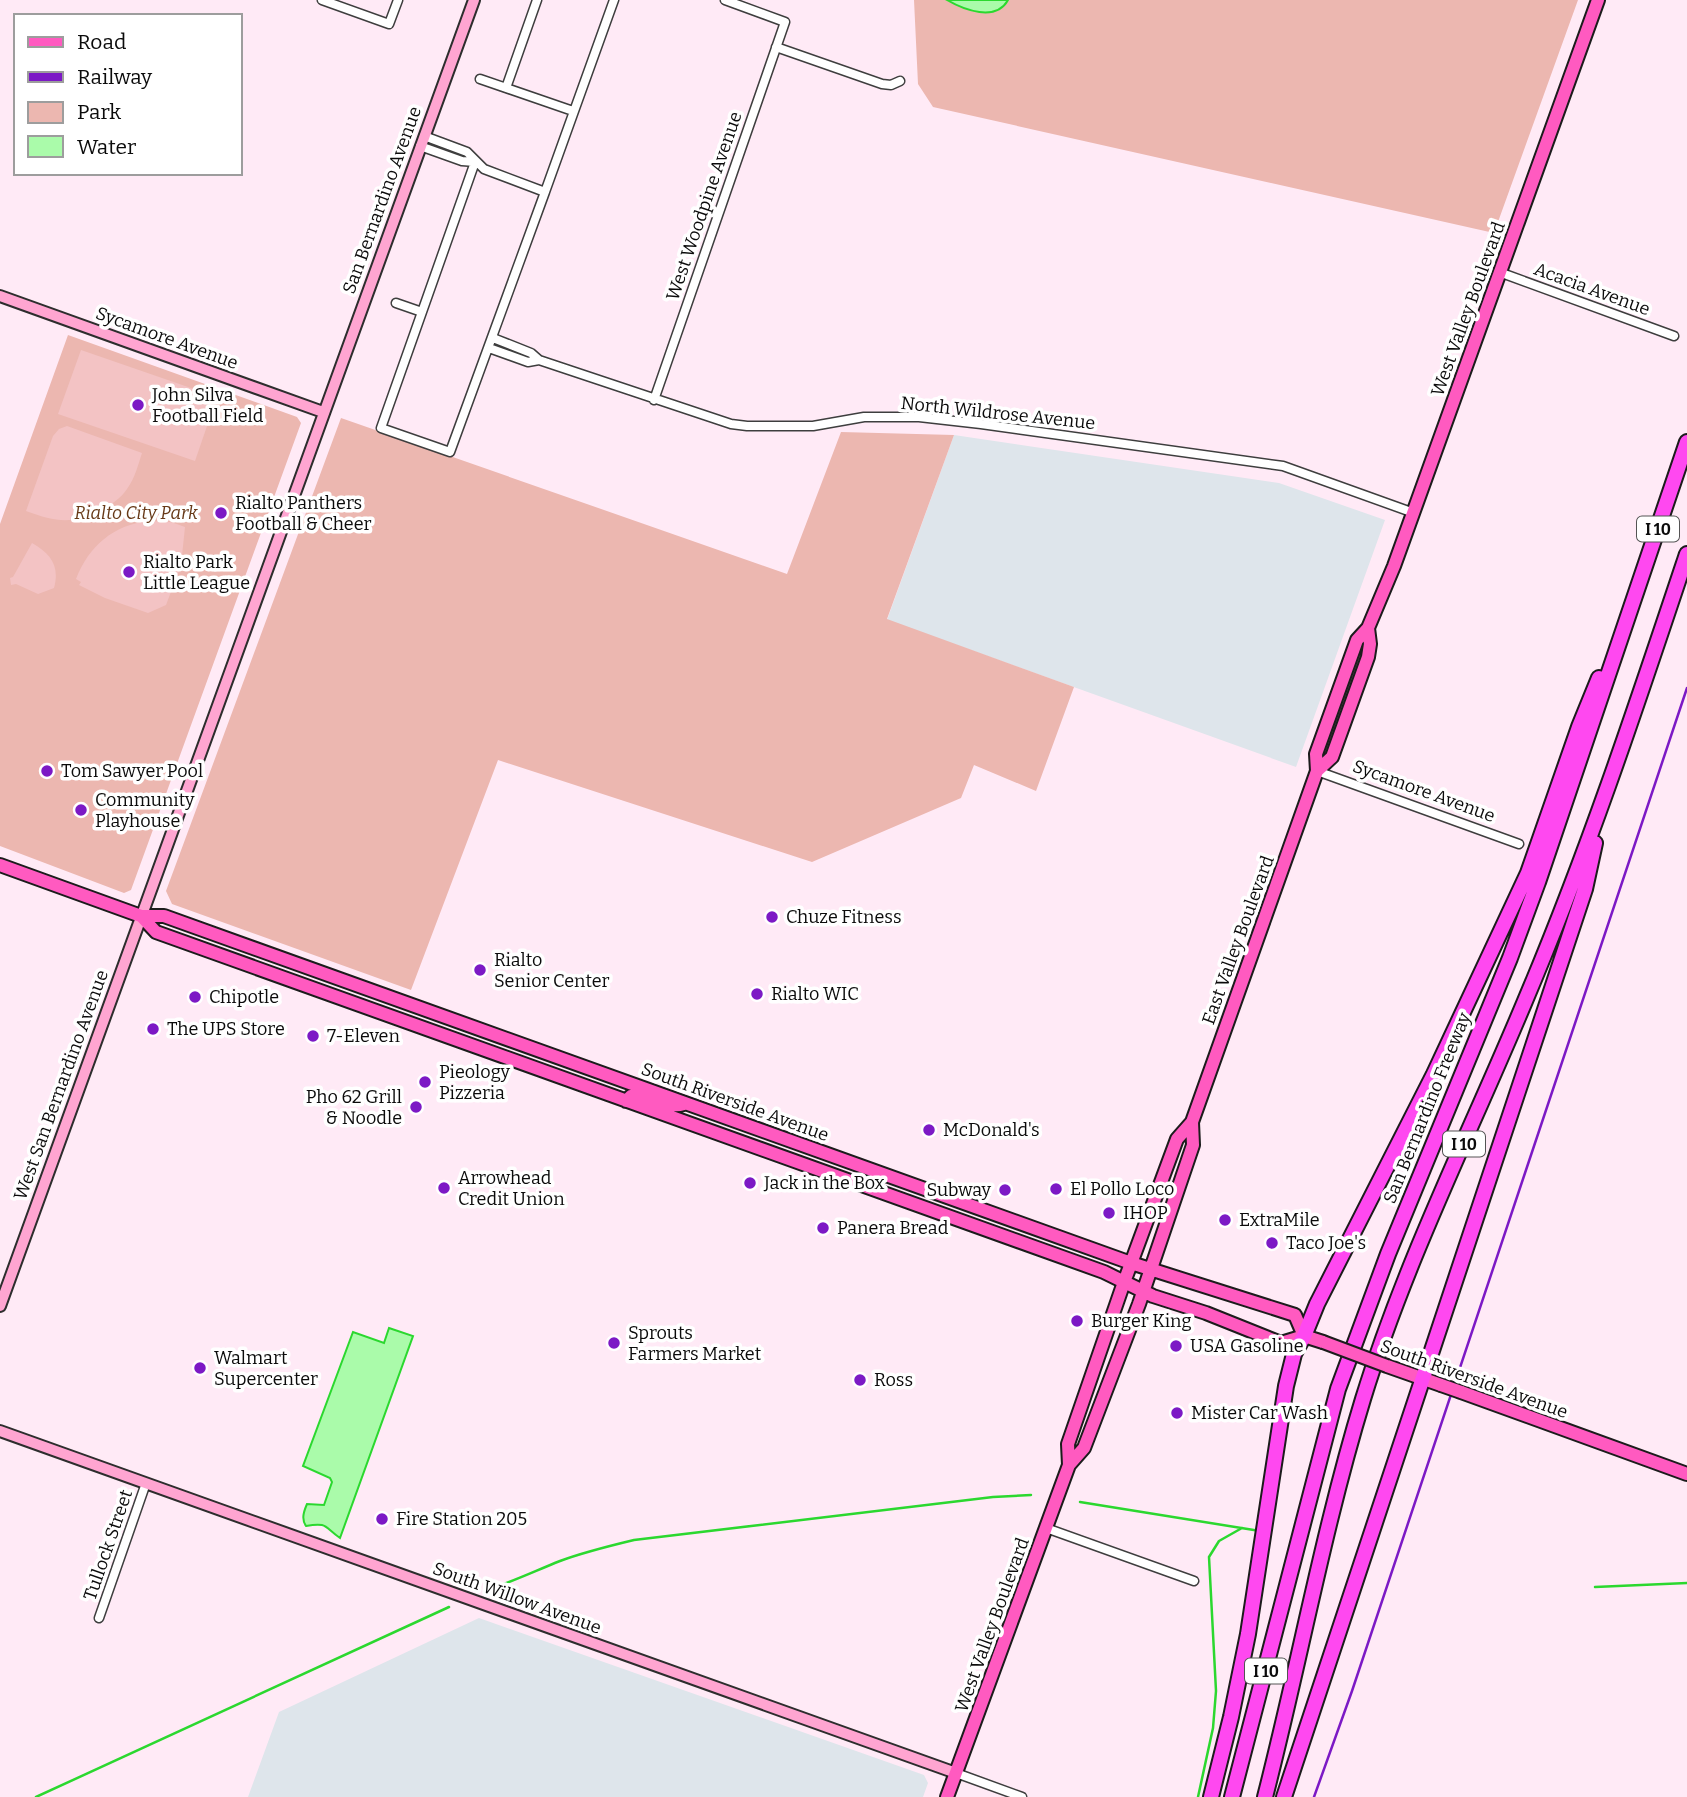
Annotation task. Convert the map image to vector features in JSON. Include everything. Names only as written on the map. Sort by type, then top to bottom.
[{"type":"highway","name":"San Bernardino Freeway","points":[[1232,1797],[1343,1377],[1388,1254],[1510,958],[1563,811],[1687,442]]},
{"type":"highway","name":"I 10","points":[[1265,1797],[1324,1542],[1363,1397],[1412,1264],[1526,998],[1604,801],[1687,554]]},
{"type":"highway","points":[[1211,1797],[1248,1633],[1286,1386],[1294,1354],[1434,1074],[1528,873],[1579,727],[1629,617]]},
{"type":"highway","points":[[1284,1797],[1585,888],[1604,801]]},
{"type":"main road","name":"San Bernardino Avenue","points":[[141,916],[474,0]]},
{"type":"main road","name":"West Valley Boulevard","points":[[1317,771],[1332,757],[1368,657],[1368,628],[1414,513],[1598,0]]},
{"type":"main road","name":"Sycamore Avenue","points":[[0,296],[323,412]]},
{"type":"main road","name":"East Valley Boulevard","points":[[1128,1272],[1177,1139],[1192,1122],[1317,771]]},
{"type":"main road","name":"South Riverside Avenue","points":[[0,865],[141,916],[164,916],[688,1103],[1128,1272],[1143,1291],[1282,1343],[1304,1336],[1323,1342],[1687,1474]]},
{"type":"main road","name":"South Riverside Avenue","points":[[141,916],[156,932],[626,1101],[1128,1272],[1149,1273],[1295,1315],[1304,1336]]},
{"type":"main road","name":"West San Bernardino Avenue","points":[[0,1306],[141,916]]},
{"type":"main road","points":[[626,1101],[637,1096],[675,1107],[688,1103]]},
{"type":"main road","name":"East Valley Boulevard","points":[[1149,1273],[1193,1145],[1192,1122]]},
{"type":"main road","name":"West Valley Boulevard","points":[[1069,1465],[1068,1444],[1128,1272]]},
{"type":"main road","name":"West Valley Boulevard","points":[[947,1797],[1069,1465],[1084,1448],[1149,1273]]},
{"type":"main road","name":"South Willow Avenue","points":[[0,1431],[956,1773]]},
{"type":"street","points":[[321,0],[389,24],[398,0]]},
{"type":"street","points":[[506,88],[537,0]]},
{"type":"street","points":[[475,162],[382,428],[450,452],[614,0]]},
{"type":"street","name":"West Woodpine Avenue","points":[[654,400],[785,22],[725,0]]},
{"type":"street","points":[[776,47],[881,84],[891,85],[900,81]]},
{"type":"street","points":[[480,79],[573,111]]},
{"type":"street","points":[[422,141],[462,161],[475,162],[494,174],[545,192]]},
{"type":"street","name":"Acacia Avenue","points":[[1499,272],[1674,336]]},
{"type":"street","points":[[396,303],[422,312]]},
{"type":"street","name":"North Wildrose Avenue","points":[[492,338],[531,353],[539,360],[731,424],[813,426],[864,417],[919,416],[1273,464],[1414,513]]},
{"type":"street","name":"North Wildrose Avenue","points":[[489,348],[528,362],[539,360]]},
{"type":"street","name":"Sycamore Avenue","points":[[1317,771],[1519,844]]},
{"type":"street","name":"Tullock Street","points":[[99,1618],[146,1483]]},
{"type":"street","points":[[1046,1528],[1194,1581]]},
{"type":"street","name":"South Willow Avenue","points":[[956,1773],[1022,1797]]},
{"type":"shaded area","name":"John Silva Football Field","points":[[81,350],[217,397],[195,461],[58,414]]},
{"type":"shaded area","points":[[67,426],[142,453],[132,480],[116,501],[81,518],[46,518],[26,511],[53,436],[59,429]]},
{"type":"shaded area","points":[[954,435],[1279,483],[1385,520],[1296,767],[887,620]]},
{"type":"shaded area","name":"Rialto Park Little League","points":[[149,521],[171,522],[185,527],[181,565],[166,605],[148,613],[105,598],[79,585],[81,582],[76,579],[81,567],[95,547],[124,527]]},
{"type":"shaded area","points":[[32,543],[49,556],[56,573],[54,588],[38,594],[16,584],[11,585],[10,578]]},
{"type":"shaded area","points":[[479,1618],[924,1775],[928,1783],[923,1797],[248,1797],[279,1712]]},
{"type":"green space","points":[[914,0],[1578,0],[1494,233],[933,107],[918,84]]},
{"type":"green space","name":"Rialto City Park","points":[[68,335],[297,417],[301,423],[131,890],[124,893],[0,846],[0,524]]},
{"type":"green space","points":[[341,418],[787,574],[841,432],[954,435],[887,619],[1074,687],[1036,791],[974,765],[961,798],[812,862],[498,760],[411,990],[172,904],[166,891]]},
{"type":"water","points":[[947,0],[1008,0],[996,11],[979,12]]},
{"type":"water","points":[[389,1328],[413,1336],[340,1538],[325,1526],[306,1526],[304,1523],[307,1504],[324,1505],[332,1482],[330,1478],[303,1466],[353,1332],[384,1343]]},
{"type":"waterway","points":[[487,1590],[569,1558],[634,1540],[993,1497],[1031,1495]]},
{"type":"waterway","points":[[1080,1502],[1260,1531]]},
{"type":"waterway","points":[[1198,1797],[1213,1728],[1216,1691],[1209,1557],[1219,1541],[1242,1528]]},
{"type":"waterway","points":[[1595,1587],[1687,1583]]},
{"type":"waterway","points":[[36,1797],[449,1607]]},
{"type":"railway","points":[[1314,1797],[1352,1691],[1687,688]]},
{"type":"place","name":"John Silva Football Field","points":[[138,405]]},
{"type":"place","name":"Rialto Panthers Football & Cheer","points":[[221,513]]},
{"type":"place","name":"Rialto Park Little League","points":[[129,572]]},
{"type":"place","name":"Tom Sawyer Pool","points":[[47,771]]},
{"type":"place","name":"Community Playhouse","points":[[81,810]]},
{"type":"place","name":"Chuze Fitness","points":[[772,917]]},
{"type":"place","name":"Rialto Senior Center","points":[[480,970]]},
{"type":"place","name":"Rialto WIC","points":[[757,994]]},
{"type":"place","name":"Chipotle","points":[[195,997]]},
{"type":"place","name":"The UPS Store","points":[[153,1029]]},
{"type":"place","name":"7-Eleven","points":[[313,1036]]},
{"type":"place","name":"Pieology Pizzeria","points":[[425,1082]]},
{"type":"place","name":"Pho 62 Grill & Noodle","points":[[416,1107]]},
{"type":"place","name":"McDonald's","points":[[929,1130]]},
{"type":"place","name":"Jack in the Box","points":[[750,1183]]},
{"type":"place","name":"Arrowhead Credit Union","points":[[444,1188]]},
{"type":"place","name":"El Pollo Loco","points":[[1056,1189]]},
{"type":"place","name":"Subway","points":[[1005,1190]]},
{"type":"place","name":"IHOP","points":[[1109,1213]]},
{"type":"place","name":"ExtraMile","points":[[1225,1220]]},
{"type":"place","name":"Panera Bread","points":[[823,1228]]},
{"type":"place","name":"Taco Joe's","points":[[1272,1243]]},
{"type":"place","name":"Burger King","points":[[1077,1321]]},
{"type":"place","name":"Sprouts Farmers Market","points":[[614,1343]]},
{"type":"place","name":"USA Gasoline","points":[[1176,1346]]},
{"type":"place","name":"Walmart Supercenter","points":[[200,1368]]},
{"type":"place","name":"Ross","points":[[860,1380]]},
{"type":"place","name":"Mister Car Wash","points":[[1177,1413]]},
{"type":"place","name":"Fire Station 205","points":[[382,1519]]}]
